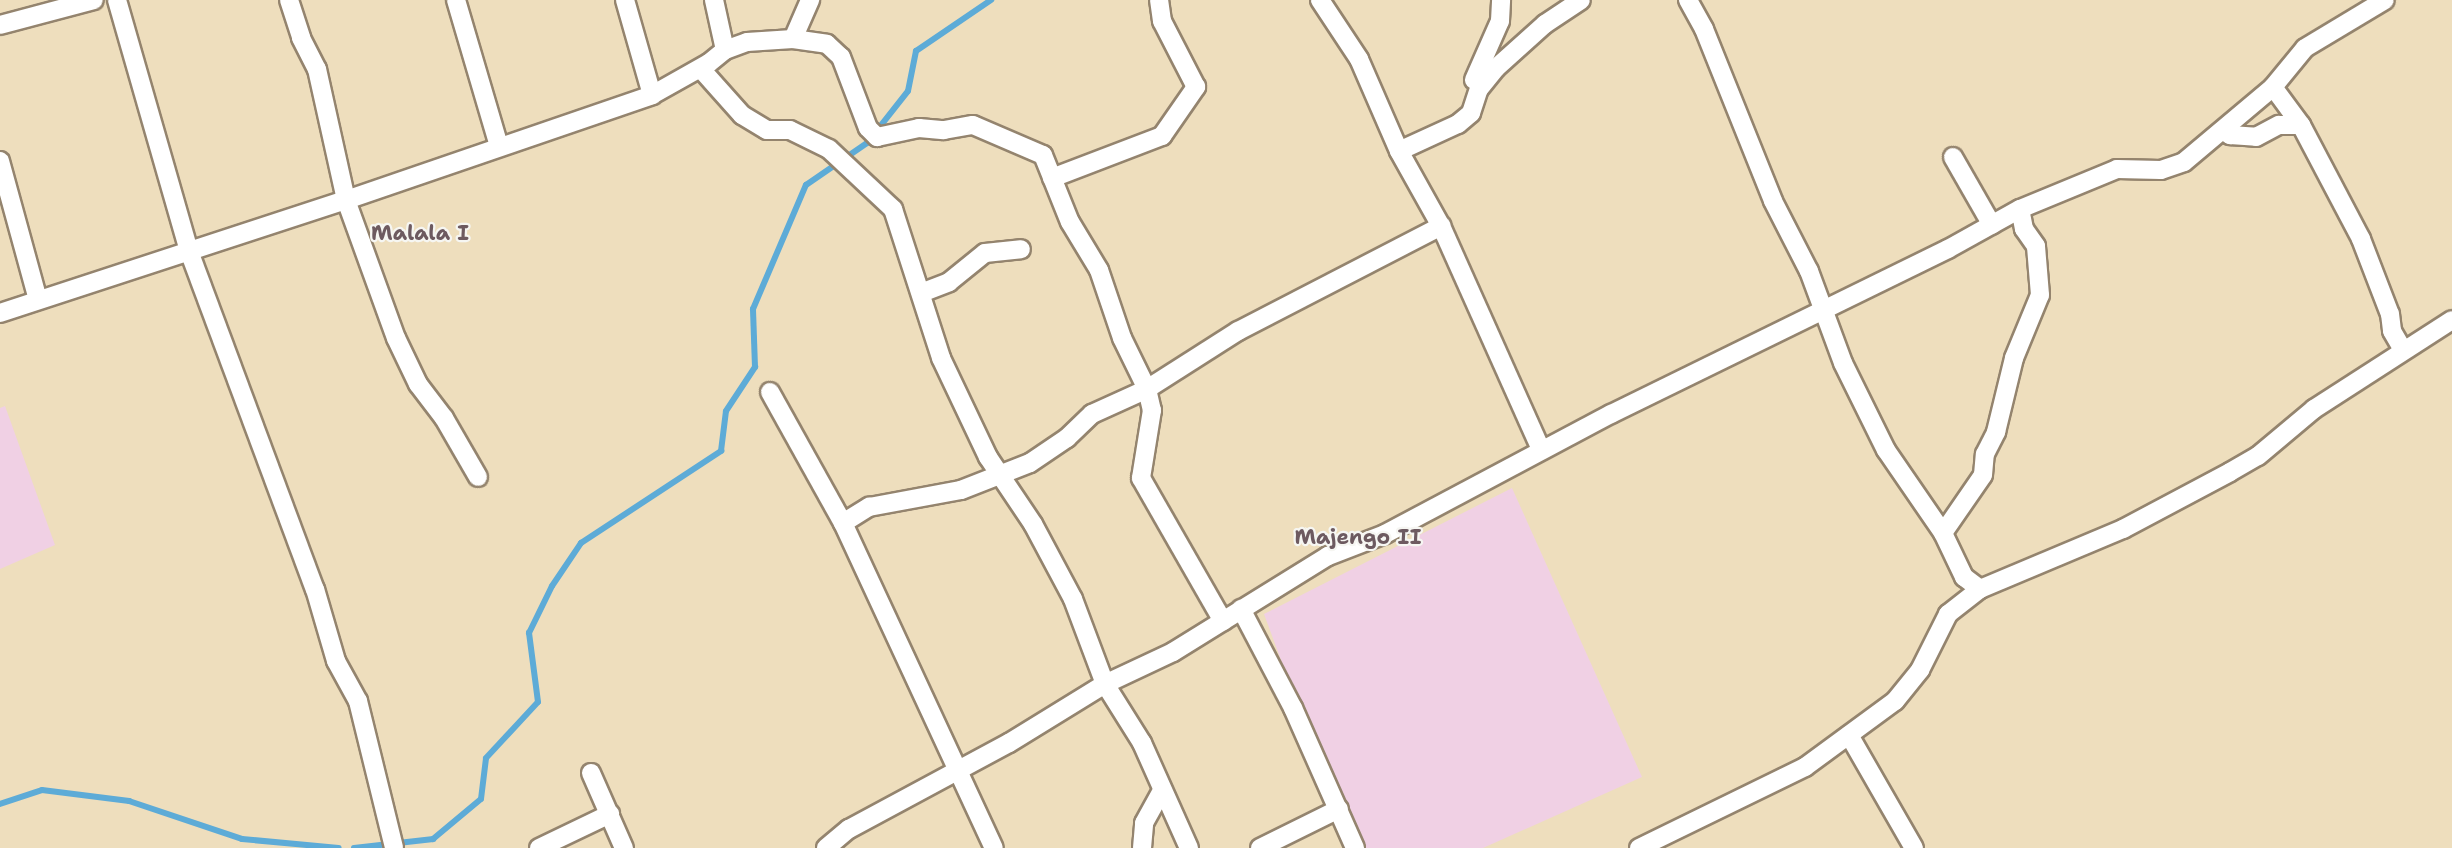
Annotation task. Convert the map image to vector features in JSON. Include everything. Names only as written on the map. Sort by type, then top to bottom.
[{"type":"street","points":[[0,26],[94,0]]},
{"type":"street","points":[[117,0],[189,251],[315,589],[336,661],[358,701],[393,848]]},
{"type":"street","points":[[289,0],[301,38],[317,69],[346,200],[400,348],[418,384],[478,477]]},
{"type":"street","points":[[456,0],[499,146]]},
{"type":"street","points":[[625,0],[652,95]]},
{"type":"street","points":[[714,0],[725,50]]},
{"type":"street","points":[[793,39],[810,0]]},
{"type":"street","points":[[1052,178],[1162,136],[1196,87],[1162,21],[1159,0]]},
{"type":"street","points":[[1320,0],[1359,59],[1399,151],[1441,226],[1541,450]]},
{"type":"street","points":[[1458,124],[1464,99],[1486,59],[1500,21],[1501,0]]},
{"type":"street","points":[[1399,151],[1458,124],[1471,113],[1479,89],[1496,68],[1545,24],[1581,0]]},
{"type":"street","points":[[1688,0],[1822,309],[1843,363],[1886,450],[1943,533],[1953,560],[1964,577],[1980,589]]},
{"type":"street","points":[[825,848],[849,829],[957,770],[1105,684],[1173,652],[1328,556],[1385,534],[1541,450],[1992,225],[2019,209],[2117,169],[2161,170],[2184,162],[2273,87],[2305,48],[2385,0]]},
{"type":"street","points":[[0,313],[346,200],[652,95],[701,69],[725,50],[747,42],[793,39],[827,44],[841,57],[868,128],[877,136],[919,128],[944,130],[973,125],[1043,155],[1070,222],[1099,270],[1122,338],[1147,389],[1152,410],[1141,478],[1223,621]]},
{"type":"street","points":[[701,69],[742,116],[767,130],[790,130],[829,149],[893,209],[941,358],[1001,476],[1033,524],[1072,599],[1105,684],[1142,743],[1189,848]]},
{"type":"street","points":[[2273,87],[2301,124],[2361,239],[2390,314],[2392,331],[2403,350]]},
{"type":"street","points":[[2223,130],[2230,135],[2256,137],[2279,125],[2301,124]]},
{"type":"street","points":[[1953,157],[1992,225]]},
{"type":"street","points":[[0,161],[38,300]]},
{"type":"street","points":[[1943,533],[1983,475],[1984,454],[1996,432],[2014,358],[2040,295],[2036,246],[2024,229],[2019,209]]},
{"type":"street","points":[[843,524],[869,507],[962,490],[1001,476],[1049,451],[1092,414],[1147,389],[1238,331],[1441,226]]},
{"type":"street","points":[[921,293],[949,282],[985,253],[1021,249]]},
{"type":"street","points":[[1639,848],[1805,767],[1895,701],[1920,670],[1948,614],[1980,589],[2123,529],[2230,472],[2258,456],[2294,422],[2452,320]]},
{"type":"street","points":[[770,392],[843,524],[994,848]]},
{"type":"street","points":[[1241,609],[1293,708],[1355,848]]},
{"type":"street","points":[[1849,735],[1914,848]]},
{"type":"street","points":[[591,773],[624,848]]},
{"type":"street","points":[[1142,848],[1144,823],[1162,791]]},
{"type":"street","points":[[1260,848],[1339,809]]},
{"type":"street","points":[[539,848],[610,814]]},
{"type":"shaded area","points":[[5,406],[55,545],[0,569],[0,408]]},
{"type":"shaded area","points":[[1512,488],[1642,777],[1483,848],[1350,848],[1264,614]]},
{"type":"waterway","points":[[354,848],[433,839],[481,799],[486,758],[538,702],[529,633],[552,586],[581,543],[721,451],[726,411],[755,367],[753,309],[806,185],[867,143],[908,91],[916,51],[991,0]]},
{"type":"waterway","points":[[0,804],[42,790],[129,801],[242,839],[339,848]]},
{"type":"district","name":"Malala I","points":[[420,233]]},
{"type":"district","name":"Majengo II","points":[[1358,537]]}]
